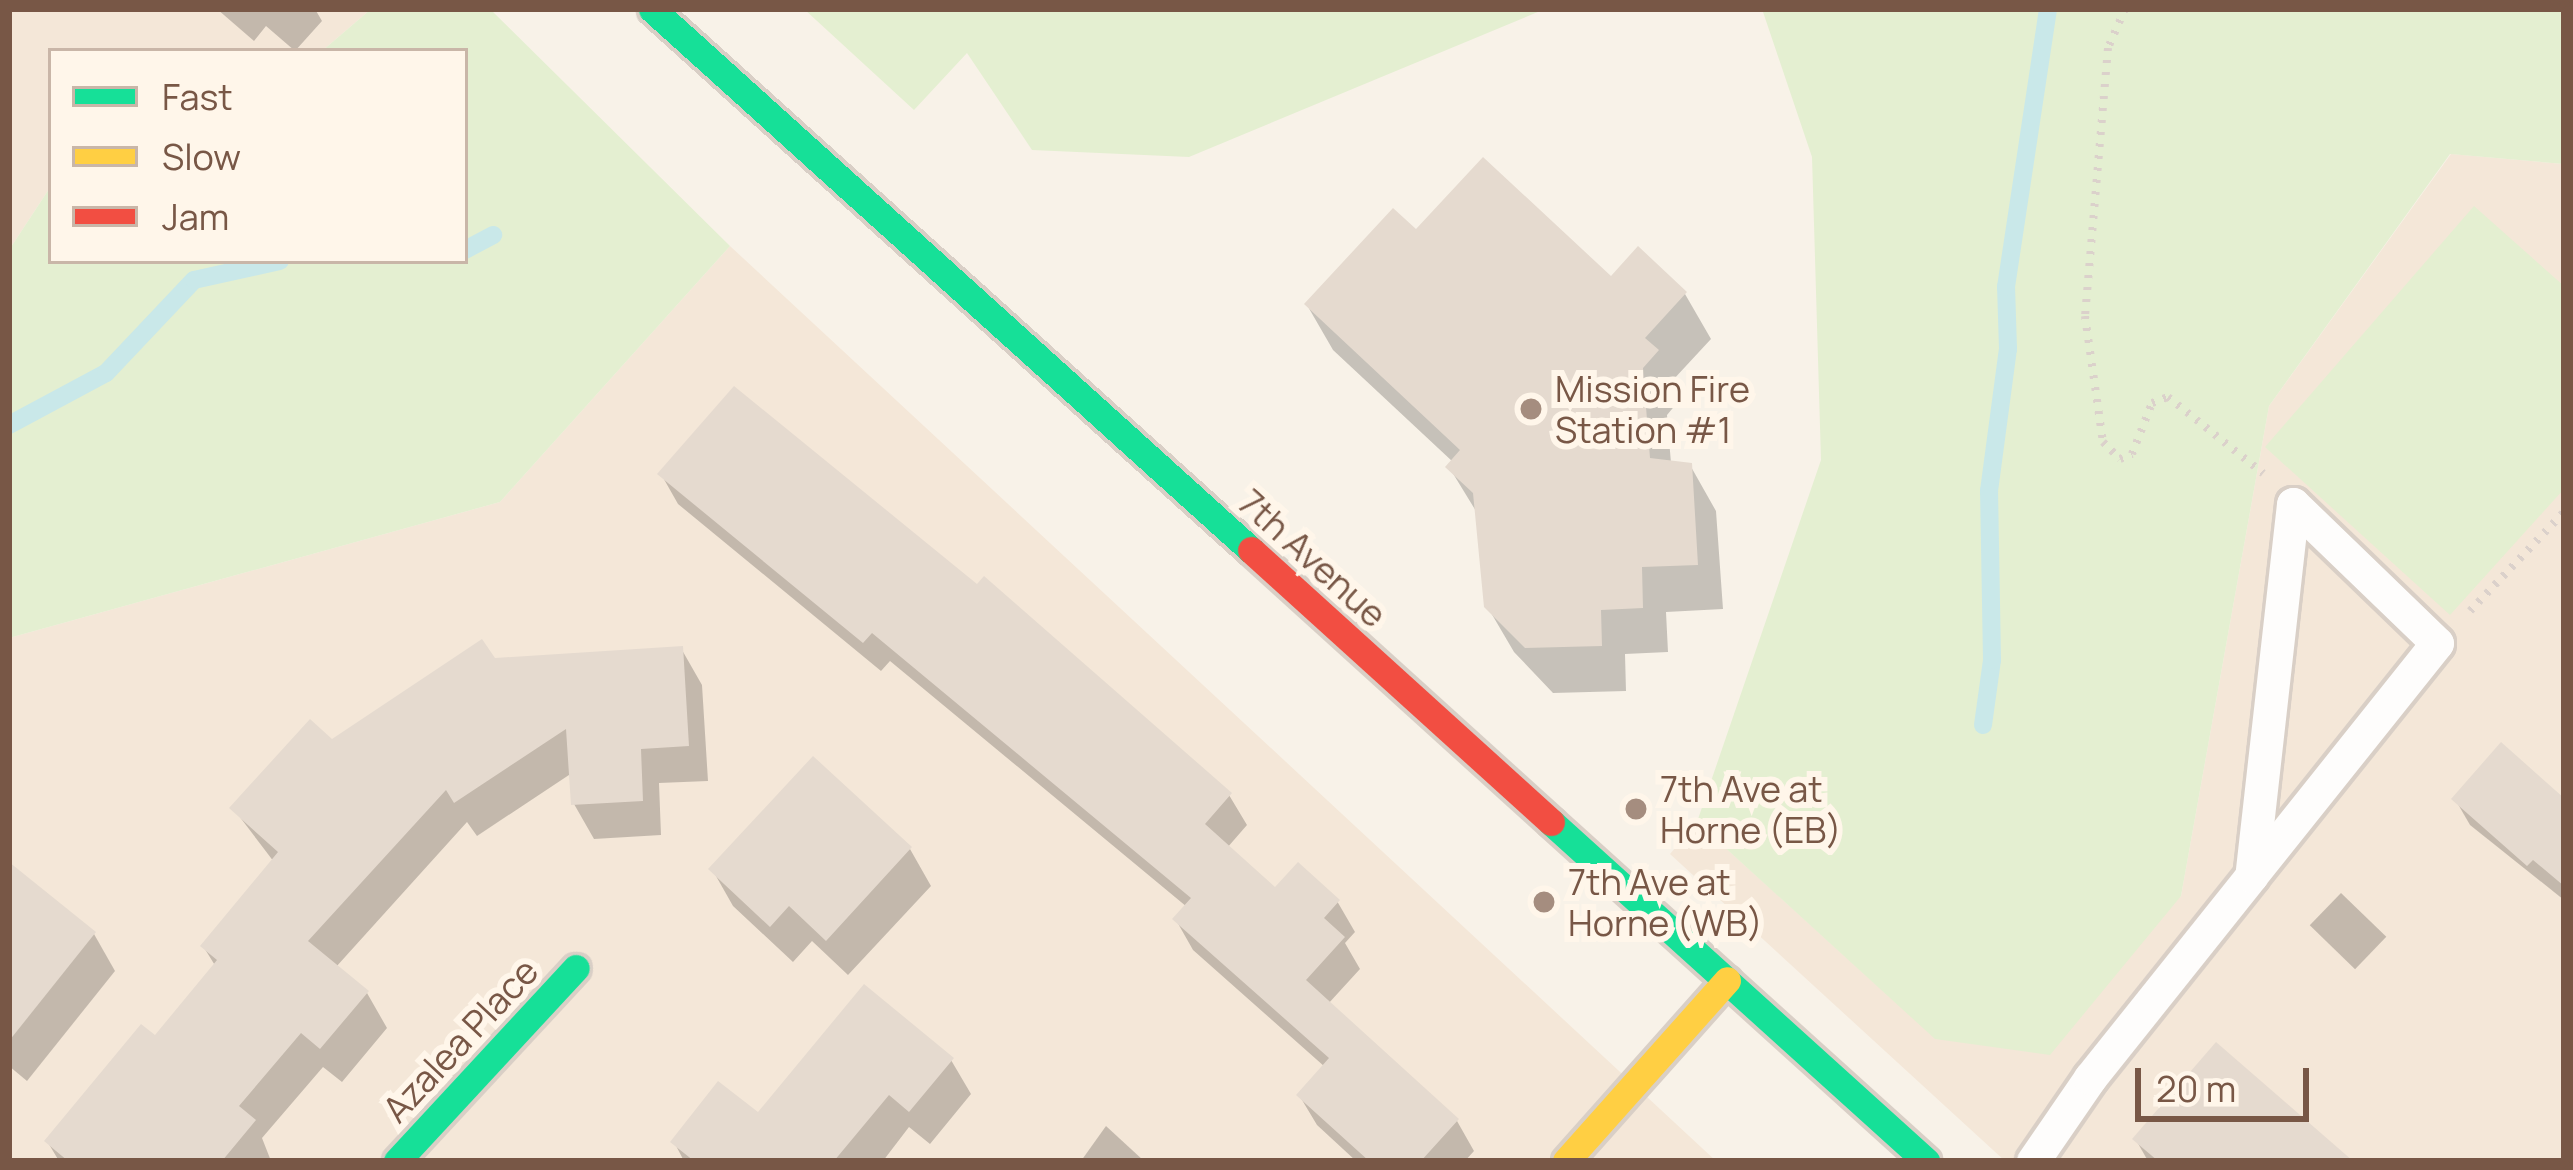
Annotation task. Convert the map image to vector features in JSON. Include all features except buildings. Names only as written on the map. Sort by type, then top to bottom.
[{"type":"street","name":"7th Avenue","points":[[652,9],[1926,1161]]},
{"type":"street","name":"Azalea Place","points":[[397,1161],[576,968]]},
{"type":"street","points":[[1566,1161],[1727,980]]},
{"type":"lane","points":[[2033,1161],[2090,1078],[2438,643],[2293,504]]},
{"type":"lane","points":[[2252,876],[2293,504]]},
{"type":"path","points":[[2125,9],[2108,48],[2085,316],[2103,442],[2120,459],[2132,454],[2152,403],[2168,397],[2293,504]]},
{"type":"path","points":[[2438,643],[2564,512]]},
{"type":"shaded area","points":[[9,9],[371,9],[326,48],[48,48],[48,191],[9,250]]},
{"type":"shaded area","points":[[2451,154],[2564,164],[2564,1161],[2005,1161],[1670,854],[1697,822],[1935,1038],[2181,896],[2269,406]]},
{"type":"shaded area","points":[[730,246],[1716,1161],[9,1161],[9,638],[500,502]]},
{"type":"green space","points":[[371,9],[490,9],[730,246],[500,502],[9,638],[9,250],[48,191],[48,264],[468,264],[468,48],[326,48]]},
{"type":"green space","points":[[804,9],[1545,9],[1189,157],[1032,150],[967,53],[914,110]]},
{"type":"green space","points":[[1762,9],[2564,9],[2564,164],[2450,154],[2269,406],[2181,896],[2050,1055],[1935,1039],[1697,822],[1821,460],[1812,157]]},
{"type":"green space","points":[[2474,206],[2564,286],[2564,489],[2450,615],[2265,447]]},
{"type":"waterway","points":[[1983,725],[1992,660],[1989,491],[2008,349],[2006,287],[2048,9]]},
{"type":"waterway","points":[[468,248],[493,235]]},
{"type":"waterway","points":[[9,425],[106,373],[194,280],[266,264]]},
{"type":"traffic: fast","points":[[652,9],[1251,550]]},
{"type":"traffic: fast","points":[[1551,822],[1926,1161]]},
{"type":"traffic: fast","points":[[397,1161],[576,968]]},
{"type":"traffic: slow","points":[[1566,1161],[1727,980]]},
{"type":"traffic: jam","points":[[1251,550],[1551,822]]},
{"type":"place","name":"Mission Fire Station #1","points":[[1531,409]]},
{"type":"place","name":"7th Ave at Horne (EB)","points":[[1636,809]]},
{"type":"place","name":"7th Ave at Horne (WB)","points":[[1544,902]]}]
